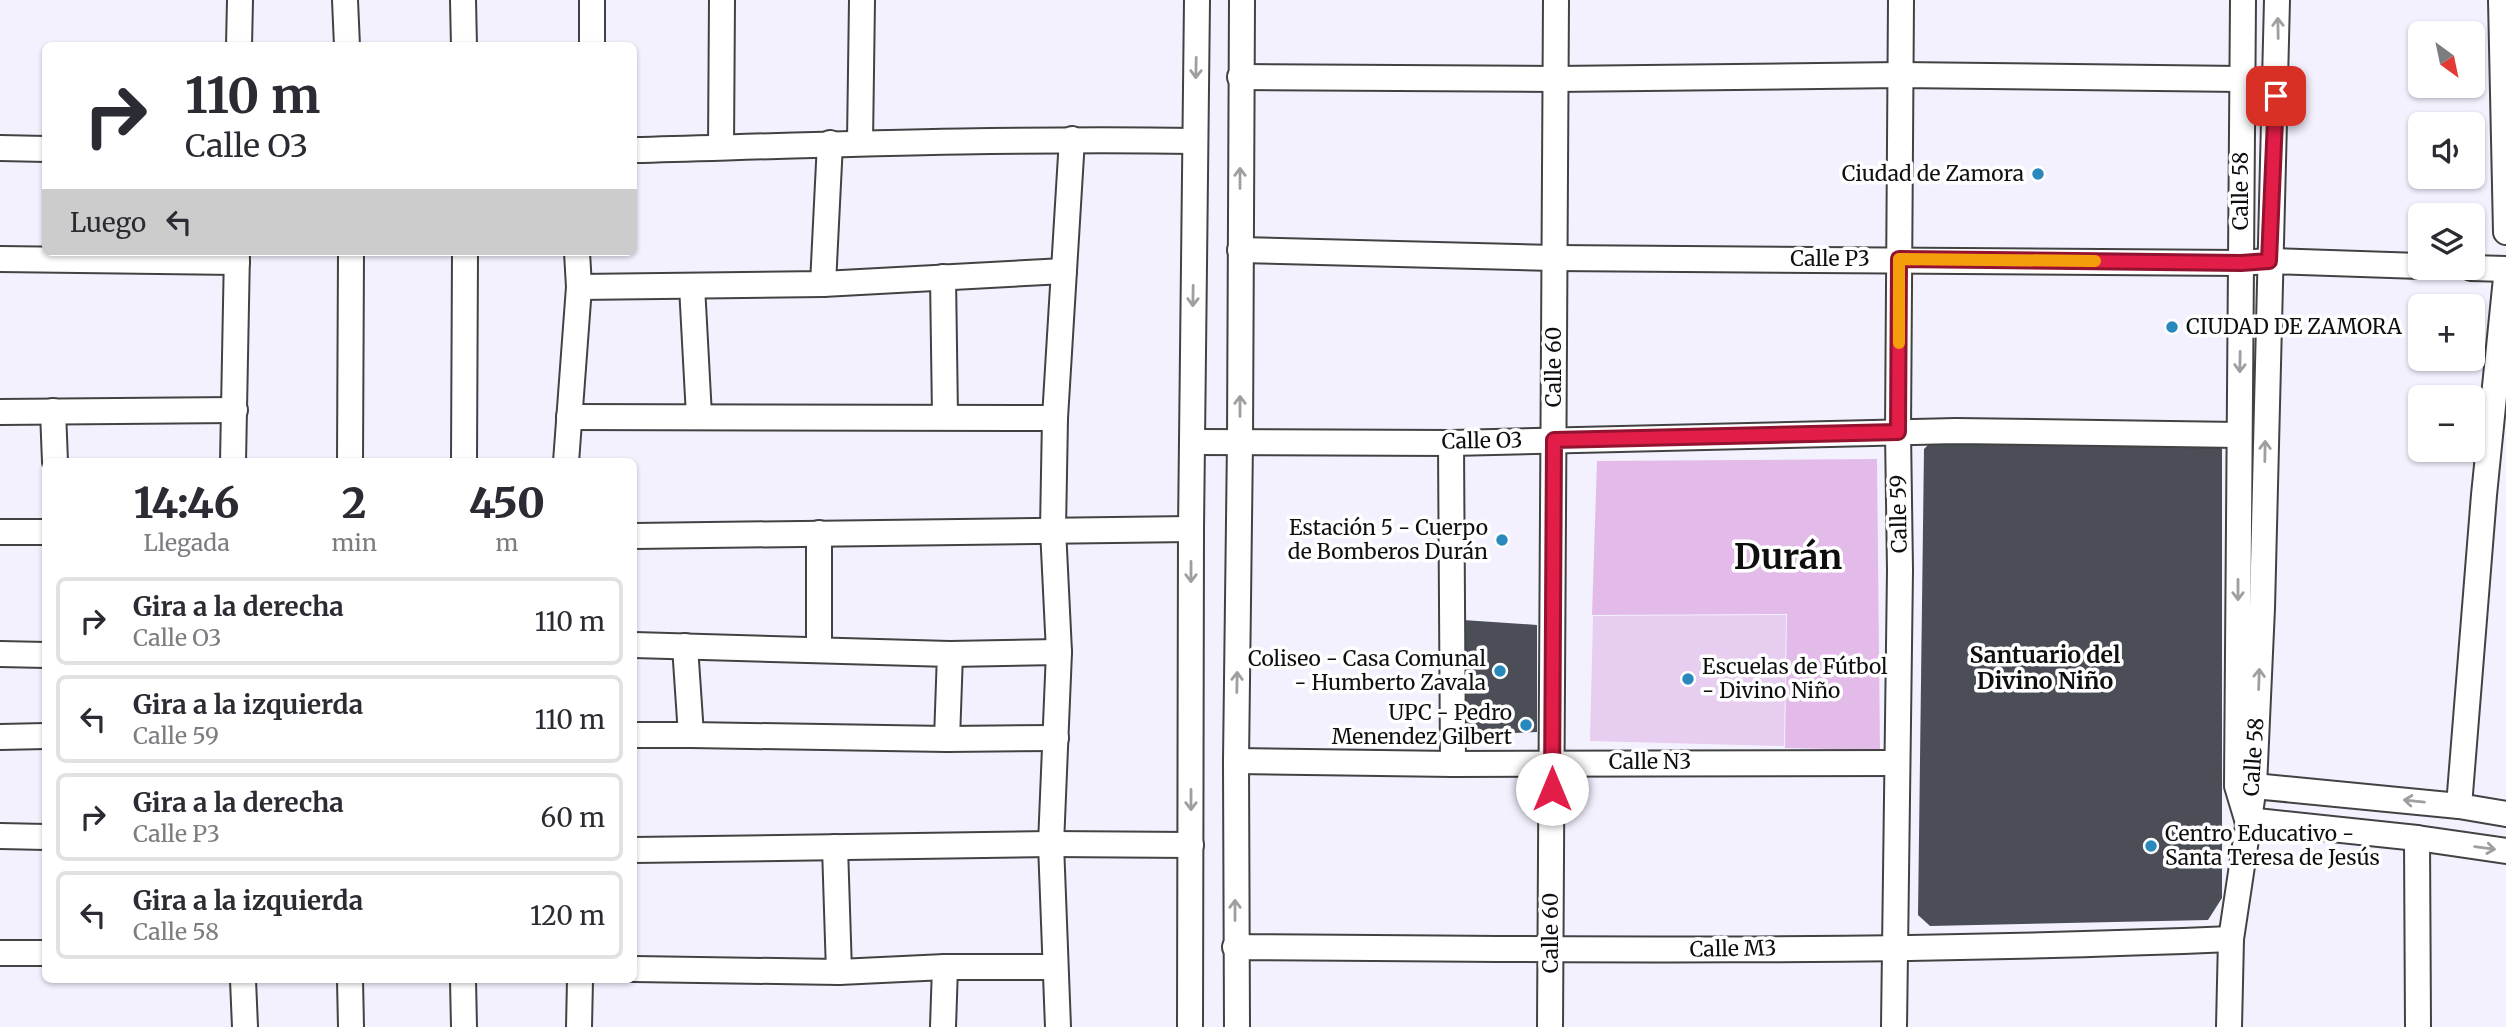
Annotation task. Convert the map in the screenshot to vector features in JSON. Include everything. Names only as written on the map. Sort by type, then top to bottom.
[{"type":"street","points":[[239,42],[240,0]]},
{"type":"street","points":[[345,0],[346,42]]},
{"type":"street","points":[[463,0],[464,42]]},
{"type":"street","points":[[592,0],[592,42]]},
{"type":"street","points":[[721,147],[722,0]]},
{"type":"street","points":[[860,142],[862,0]]},
{"type":"street","points":[[1190,1027],[1191,529],[1197,0]]},
{"type":"street","points":[[1237,1027],[1235,947],[1241,0]]},
{"type":"street","name":"Calle 60","points":[[1550,1027],[1556,0]]},
{"type":"street","name":"Calle 59","points":[[1894,1027],[1900,570],[1900,0]]},
{"type":"street","name":"Calle 58","points":[[2243,0],[2239,435],[2248,820]]},
{"type":"street","name":"Calle 58","points":[[2246,786],[2262,608],[2277,0]]},
{"type":"street","points":[[2501,0],[2504,34],[2506,232]]},
{"type":"street","points":[[1240,77],[1556,79],[1900,75],[2241,79]]},
{"type":"street","points":[[637,150],[860,142],[1072,139],[1195,141]]},
{"type":"street","points":[[1058,1027],[1051,844],[1059,652],[1053,529],[1055,418],[1072,139]]},
{"type":"street","points":[[824,284],[830,143]]},
{"type":"street","points":[[0,148],[42,149]]},
{"type":"street","name":"Calle P3","points":[[1240,250],[1554,258],[2241,263],[2269,261],[2408,266]]},
{"type":"street","points":[[350,458],[351,256]]},
{"type":"street","points":[[464,458],[465,256]]},
{"type":"street","points":[[566,458],[579,287],[577,256]]},
{"type":"street","points":[[0,259],[237,257],[233,458]]},
{"type":"street","points":[[2485,268],[2506,269]]},
{"type":"street","points":[[579,287],[824,284],[1064,271]]},
{"type":"street","points":[[943,277],[945,416]]},
{"type":"street","points":[[2459,806],[2483,508],[2506,278]]},
{"type":"street","points":[[692,286],[699,416]]},
{"type":"street","points":[[0,412],[235,410]]},
{"type":"street","points":[[53,411],[55,458]]},
{"type":"street","points":[[569,417],[1055,418]]},
{"type":"street","name":"Calle O3","points":[[1192,442],[1451,443],[1898,432],[2239,435]]},
{"type":"street","points":[[1451,443],[1453,764]]},
{"type":"street","points":[[637,536],[1191,529]]},
{"type":"street","points":[[0,532],[42,532]]},
{"type":"street","points":[[819,533],[819,650]]},
{"type":"street","points":[[637,645],[924,655],[1059,652]]},
{"type":"street","points":[[685,646],[691,735]]},
{"type":"street","points":[[0,654],[42,654]]},
{"type":"street","points":[[947,739],[950,654]]},
{"type":"street","points":[[637,735],[1056,738]]},
{"type":"street","points":[[0,737],[42,736]]},
{"type":"street","name":"Calle N3","points":[[1236,761],[1453,764],[1896,763]]},
{"type":"street","points":[[2246,786],[2459,806],[2506,814]]},
{"type":"street","points":[[2229,1027],[2231,939],[2248,820],[2417,838],[2506,851]]},
{"type":"street","points":[[0,836],[42,837]]},
{"type":"street","points":[[2417,838],[2418,1027]]},
{"type":"street","points":[[637,850],[1051,844],[1191,845]]},
{"type":"street","points":[[835,847],[839,972]]},
{"type":"street","name":"Calle M3","points":[[1235,947],[1551,950],[2077,945],[2231,939]]},
{"type":"street","points":[[0,953],[42,953]]},
{"type":"street","points":[[637,969],[839,972],[945,967],[1054,967]]},
{"type":"street","points":[[943,1027],[945,967]]},
{"type":"street","points":[[243,983],[245,1027]]},
{"type":"street","points":[[350,983],[351,1027]]},
{"type":"street","points":[[463,983],[464,1027]]},
{"type":"street","points":[[579,1027],[580,983]]},
{"type":"shaded area","points":[[1877,459],[1880,750],[1785,748],[1787,614],[1592,615],[1597,461]]},
{"type":"shaded area","name":"Escuelas de Fútbol - Divino Niño","points":[[1786,615],[1784,746],[1590,741],[1593,616]]},
{"type":"building","name":"Santuario del Divino Niño","points":[[1936,437],[2207,438],[2222,449],[2222,898],[2208,920],[1930,926],[1918,915],[1924,449]]},
{"type":"building","name":"Coliseo - Casa Comunal - Humberto Zavala","points":[[1463,620],[1537,625],[1537,732],[1464,735]]},
{"type":"slow traffic","points":[[1899,343],[1899,259],[2095,261]]},
{"type":"place","name":"Ciudad de Zamora","points":[[2038,174]]},
{"type":"place","name":"CIUDAD DE ZAMORA","points":[[2172,327]]},
{"type":"place","name":"Estación 5 - Cuerpo de Bomberos Durán","points":[[1502,540]]},
{"type":"place","name":"Coliseo - Casa Comunal - Humberto Zavala","points":[[1500,671]]},
{"type":"place","name":"Escuelas de Fútbol - Divino Niño","points":[[1688,679]]},
{"type":"place","name":"UPC - Pedro Menendez Gilbert","points":[[1526,725]]},
{"type":"place","name":"Centro Educativo - Santa Teresa de Jesús","points":[[2151,846]]},
{"type":"district","name":"Durán","points":[[1788,557]]},
{"type":"district","name":"Santuario del Divino Niño","points":[[2045,668]]},
{"type":"route","points":[[1552,789],[1554,440],[1898,432],[1899,259],[2241,263],[2269,261],[2276,96]]}]
